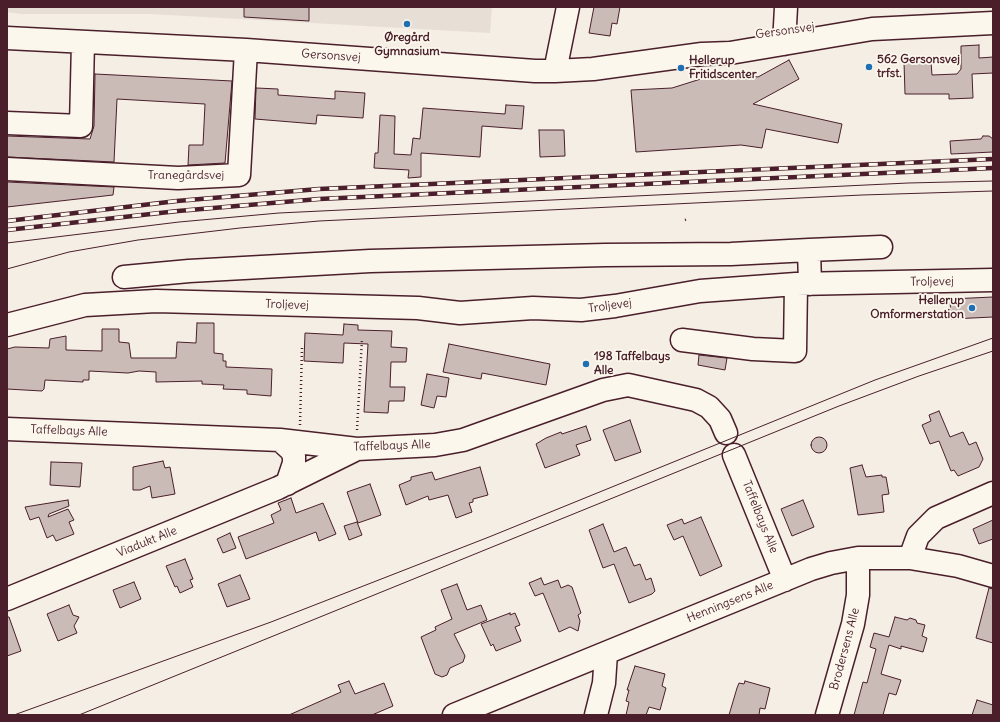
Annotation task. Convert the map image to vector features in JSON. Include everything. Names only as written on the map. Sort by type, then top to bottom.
[{"type":"street","points":[[556,71],[568,7]]},
{"type":"street","points":[[784,36],[786,7]]},
{"type":"street","name":"Gersonsvej","points":[[7,38],[246,50],[527,71],[556,71],[593,69],[702,54],[730,53],[784,36],[872,29],[993,23]]},
{"type":"street","points":[[7,123],[81,126],[83,42]]},
{"type":"street","name":"Tranegårdsvej","points":[[7,169],[178,178],[239,175],[246,50]]},
{"type":"street","points":[[124,277],[190,271],[370,261],[605,255],[731,254],[881,247]]},
{"type":"street","points":[[682,340],[753,349],[795,351],[808,250]]},
{"type":"street","points":[[731,254],[732,289]]},
{"type":"street","points":[[226,270],[226,303]]},
{"type":"street","name":"Troljevej","points":[[7,326],[85,305],[156,301],[418,308],[460,313],[533,308],[581,310],[615,306],[700,291],[803,284],[993,280]]},
{"type":"street","name":"Taffelbays Alle","points":[[7,429],[290,440],[357,449],[435,445],[463,440],[602,390],[628,386],[696,400],[709,407],[720,419],[726,433]]},
{"type":"street","points":[[287,484],[294,463],[290,440]]},
{"type":"street","name":"Viadukt Alle","points":[[7,599],[287,484],[357,449]]},
{"type":"street","name":"Taffelbays Alle","points":[[734,455],[786,580]]},
{"type":"street","points":[[910,558],[918,536],[936,518],[993,493]]},
{"type":"street","name":"Henningsens Alle","points":[[454,715],[831,563],[858,558],[910,558],[958,566],[993,576]]},
{"type":"street","name":"Brodersens Alle","points":[[827,715],[853,624],[858,595],[858,558]]},
{"type":"street","points":[[596,715],[604,683],[606,654]]},
{"type":"path","points":[[357,449],[362,339]]},
{"type":"path","points":[[290,440],[302,347]]},
{"type":"shaded area","name":"Øregård Gymnasium","points":[[7,7],[492,7],[490,33],[151,14],[21,14],[7,12]]},
{"type":"building","points":[[244,7],[309,7],[309,21],[244,17]]},
{"type":"building","points":[[594,7],[620,7],[617,24],[612,23],[610,36],[589,33]]},
{"type":"building","points":[[979,45],[979,58],[993,57],[993,73],[972,74],[973,98],[949,99],[949,94],[905,94],[904,62],[931,62],[932,75],[957,74],[961,69],[961,46]]},
{"type":"building","points":[[789,60],[799,79],[753,104],[842,124],[838,143],[766,129],[762,148],[741,145],[636,152],[631,90],[672,88],[723,72],[758,77]]},
{"type":"building","points":[[95,74],[232,81],[225,163],[188,165],[189,145],[203,145],[205,104],[117,99],[114,162],[7,157],[7,136],[90,139],[94,126]]},
{"type":"building","points":[[256,88],[278,89],[278,95],[335,99],[335,91],[365,93],[363,118],[317,115],[316,124],[255,119]]},
{"type":"building","points":[[506,105],[524,106],[522,129],[482,126],[480,157],[421,153],[421,177],[408,178],[409,170],[374,168],[375,153],[378,153],[380,115],[395,116],[394,154],[411,155],[413,138],[420,139],[423,108],[505,114]]},
{"type":"building","points":[[539,130],[564,130],[565,156],[540,157]]},
{"type":"building","points":[[983,136],[989,136],[993,139],[993,152],[951,154],[950,141],[981,139]]},
{"type":"building","points":[[7,182],[114,187],[113,195],[7,207]]},
{"type":"building","name":"Hellerup Omformerstation","points":[[993,297],[993,317],[951,319],[950,299]]},
{"type":"building","points":[[197,323],[214,323],[214,353],[223,354],[223,361],[226,361],[226,367],[272,369],[271,396],[247,394],[247,390],[223,389],[224,385],[202,384],[202,381],[156,382],[156,372],[139,371],[128,373],[89,371],[89,380],[83,380],[83,382],[45,380],[44,389],[42,391],[7,389],[7,349],[15,347],[49,348],[50,339],[66,336],[66,350],[102,351],[102,329],[119,329],[119,342],[129,343],[131,358],[176,358],[177,342],[196,343]]},
{"type":"building","points":[[344,324],[358,325],[358,330],[392,331],[391,347],[407,348],[406,362],[391,362],[390,387],[405,387],[404,401],[389,401],[388,413],[364,412],[368,344],[344,343],[343,363],[304,361],[305,333],[343,335]]},
{"type":"building","points":[[449,344],[550,364],[546,385],[482,373],[481,379],[443,372]]},
{"type":"building","points":[[699,355],[727,358],[725,370],[698,365]]},
{"type":"building","points":[[427,374],[449,378],[446,397],[437,396],[434,408],[421,405]]},
{"type":"building","points":[[939,411],[950,437],[963,432],[969,445],[976,442],[983,459],[979,467],[958,476],[954,470],[951,471],[939,441],[930,444],[922,425],[931,421],[929,415]]},
{"type":"building","points":[[630,420],[641,452],[615,461],[603,430]]},
{"type":"building","points":[[586,426],[591,440],[576,445],[580,455],[545,468],[536,444],[561,432],[562,434]]},
{"type":"building","points":[[819,437],[825,439],[827,445],[825,451],[819,453],[813,451],[811,445],[813,439]]},
{"type":"building","points":[[163,461],[165,468],[170,467],[175,494],[152,498],[150,486],[140,490],[133,490],[133,467]]},
{"type":"building","points":[[51,462],[82,463],[80,487],[50,485]]},
{"type":"building","points":[[862,465],[866,477],[882,475],[882,477],[886,477],[889,494],[882,495],[884,512],[858,515],[850,468]]},
{"type":"building","points":[[480,467],[488,495],[473,499],[473,502],[469,503],[472,512],[456,518],[448,495],[429,500],[428,496],[406,505],[399,485],[411,480],[411,477],[432,472],[435,480]]},
{"type":"building","points":[[370,484],[381,515],[358,523],[347,492]]},
{"type":"building","points":[[291,498],[296,513],[323,503],[336,534],[319,541],[316,532],[246,559],[238,537],[274,523],[271,515],[281,510],[278,503]]},
{"type":"building","points":[[68,500],[69,506],[49,514],[48,517],[68,509],[74,520],[69,522],[74,534],[56,541],[53,535],[47,538],[39,517],[30,520],[25,507]]},
{"type":"building","points":[[803,500],[814,527],[792,536],[781,509]]},
{"type":"building","points":[[701,517],[722,566],[700,576],[683,536],[674,540],[667,525],[682,519],[684,524]]},
{"type":"building","points":[[993,520],[993,539],[979,544],[973,529]]},
{"type":"building","points":[[357,522],[362,535],[349,540],[344,526]]},
{"type":"building","points":[[603,524],[614,552],[626,547],[634,566],[640,564],[646,580],[651,578],[655,591],[652,594],[629,603],[614,564],[603,568],[589,530]]},
{"type":"building","points":[[230,533],[236,548],[223,553],[217,539]]},
{"type":"building","points":[[185,559],[193,579],[190,580],[193,587],[180,593],[177,586],[175,587],[166,566]]},
{"type":"building","points":[[240,575],[250,599],[227,607],[218,584]]},
{"type":"building","points":[[541,578],[544,585],[558,580],[561,588],[568,585],[572,587],[581,613],[578,615],[580,621],[578,631],[570,627],[559,632],[543,593],[535,596],[529,583]]},
{"type":"building","points":[[134,582],[141,599],[120,608],[113,590]]},
{"type":"building","points":[[457,584],[467,610],[481,605],[487,620],[454,634],[465,656],[463,662],[450,668],[447,675],[442,677],[435,674],[421,637],[436,630],[435,627],[452,619],[441,590]]},
{"type":"building","points":[[989,588],[993,589],[993,643],[976,638]]},
{"type":"building","points":[[69,605],[73,615],[79,617],[74,626],[77,633],[58,641],[47,614]]},
{"type":"building","points":[[510,613],[510,615],[515,613],[520,625],[515,627],[521,641],[496,651],[493,644],[491,646],[481,624]]},
{"type":"building","points":[[7,617],[9,617],[21,651],[7,656]]},
{"type":"building","points":[[895,617],[907,620],[910,618],[916,620],[917,623],[925,625],[922,636],[927,638],[923,652],[901,646],[901,649],[889,645],[881,674],[901,680],[896,695],[889,693],[883,715],[854,715],[863,682],[867,683],[876,649],[870,647],[874,633],[889,637]]},
{"type":"building","points":[[635,666],[665,674],[662,686],[666,688],[660,710],[649,707],[646,715],[626,715],[629,702],[626,701],[629,690],[627,690]]},
{"type":"building","points":[[349,681],[355,694],[384,683],[393,706],[372,715],[289,715],[341,692],[338,685]]},
{"type":"building","points":[[745,681],[770,688],[765,709],[760,708],[759,715],[729,715],[739,683],[744,684]]},
{"type":"building","points":[[977,700],[993,705],[993,715],[972,715]]},
{"type":"tram line","points":[[7,243],[179,222],[279,213],[908,183],[993,181]]},
{"type":"tram line","points":[[7,269],[69,252],[138,240],[240,228],[319,221],[862,195],[993,191]]},
{"type":"tram line","points":[[14,715],[271,622],[489,537],[875,380],[993,338]]},
{"type":"tram line","points":[[79,715],[839,406],[919,376],[993,351]]},
{"type":"railway","points":[[7,221],[177,201],[319,189],[993,159]]},
{"type":"railway","points":[[7,230],[178,211],[319,199],[993,168]]},
{"type":"place","name":"Øregård Gymnasium","points":[[407,24]]},
{"type":"place","name":"562 Gersonsvej trfst.","points":[[869,67]]},
{"type":"place","name":"Hellerup Fritidscenter","points":[[681,68]]},
{"type":"place","name":"Hellerup Omformerstation","points":[[972,308]]},
{"type":"place","name":"198 Taffelbays Alle","points":[[586,364]]}]
